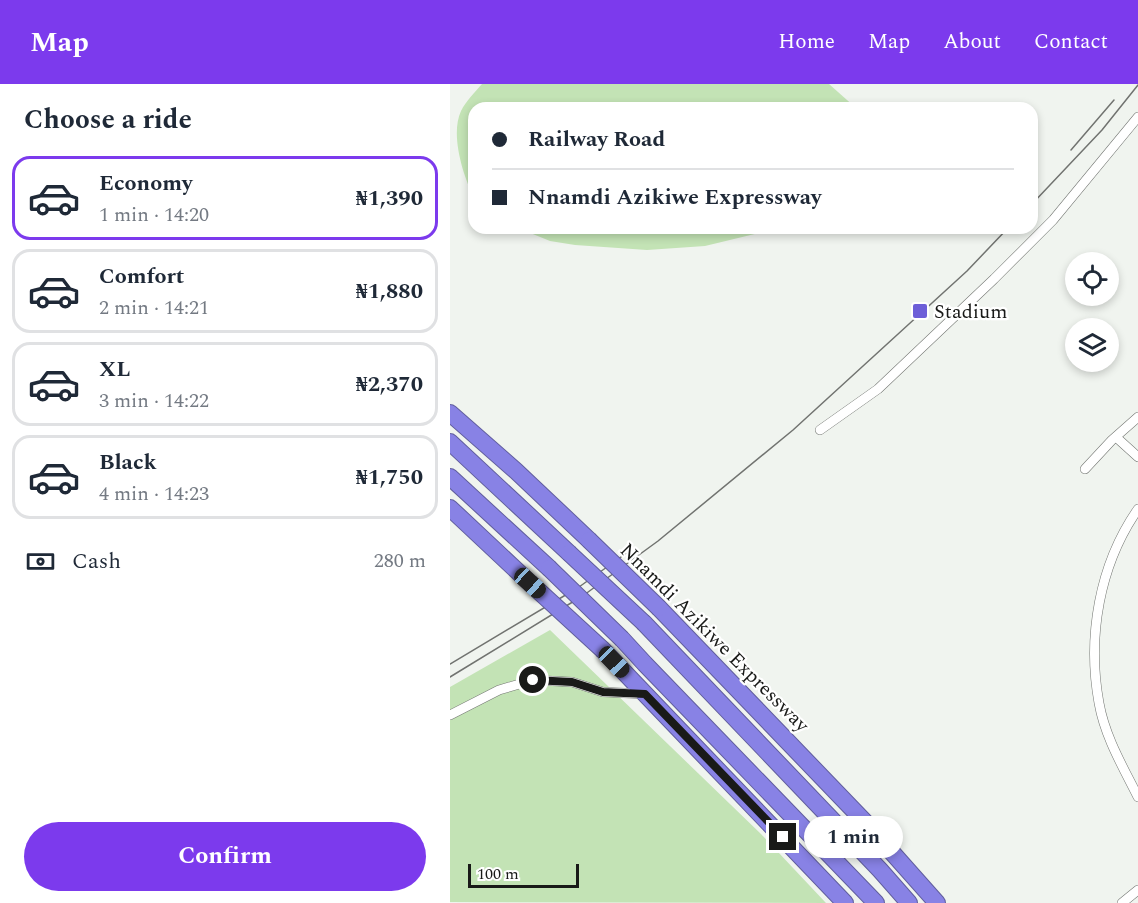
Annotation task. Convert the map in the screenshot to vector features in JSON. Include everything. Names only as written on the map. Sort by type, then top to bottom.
[{"type":"highway","name":"Nnamdi Azikiwe Expressway","points":[[450,413],[516,471],[659,608],[865,822],[935,903]]},
{"type":"highway","points":[[450,426],[474,463]]},
{"type":"highway","name":"Nnamdi Azikiwe Expressway","points":[[450,442],[644,623],[909,903]]},
{"type":"highway","points":[[450,477],[622,639],[876,903]]},
{"type":"highway","points":[[450,508],[603,650],[845,903]]},
{"type":"highway","points":[[880,870],[935,903]]},
{"type":"street","points":[[820,430],[878,389],[994,279],[1053,220],[1138,117]]},
{"type":"street","points":[[1085,469],[1138,417]]},
{"type":"street","points":[[1117,438],[1138,457]]},
{"type":"street","points":[[1138,509],[1125,528],[1106,573],[1097,613],[1094,655],[1099,705],[1112,745],[1138,797]]},
{"type":"street","points":[[450,715],[499,690],[533,680],[572,682],[603,692],[645,694]]},
{"type":"street","points":[[1122,903],[1138,890]]},
{"type":"green space","points":[[482,84],[829,84],[849,102],[468,102],[468,183],[459,155],[457,131],[461,111],[468,100]]},
{"type":"green space","points":[[533,234],[755,234],[705,246],[647,250],[550,241]]},
{"type":"green space","points":[[550,630],[761,834],[826,903],[450,902],[450,687]]},
{"type":"tram line","points":[[1038,198],[1102,130],[1138,85]]},
{"type":"tram line","points":[[1071,150],[1114,100]]},
{"type":"tram line","points":[[450,677],[584,595],[658,541],[793,430],[967,271],[1002,234]]},
{"type":"tram line","points":[[450,664],[579,587],[628,552]]},
{"type":"place","name":"Stadium","points":[[920,311]]},
{"type":"route","points":[[533,680],[572,682],[603,692],[645,694],[783,837]]}]
